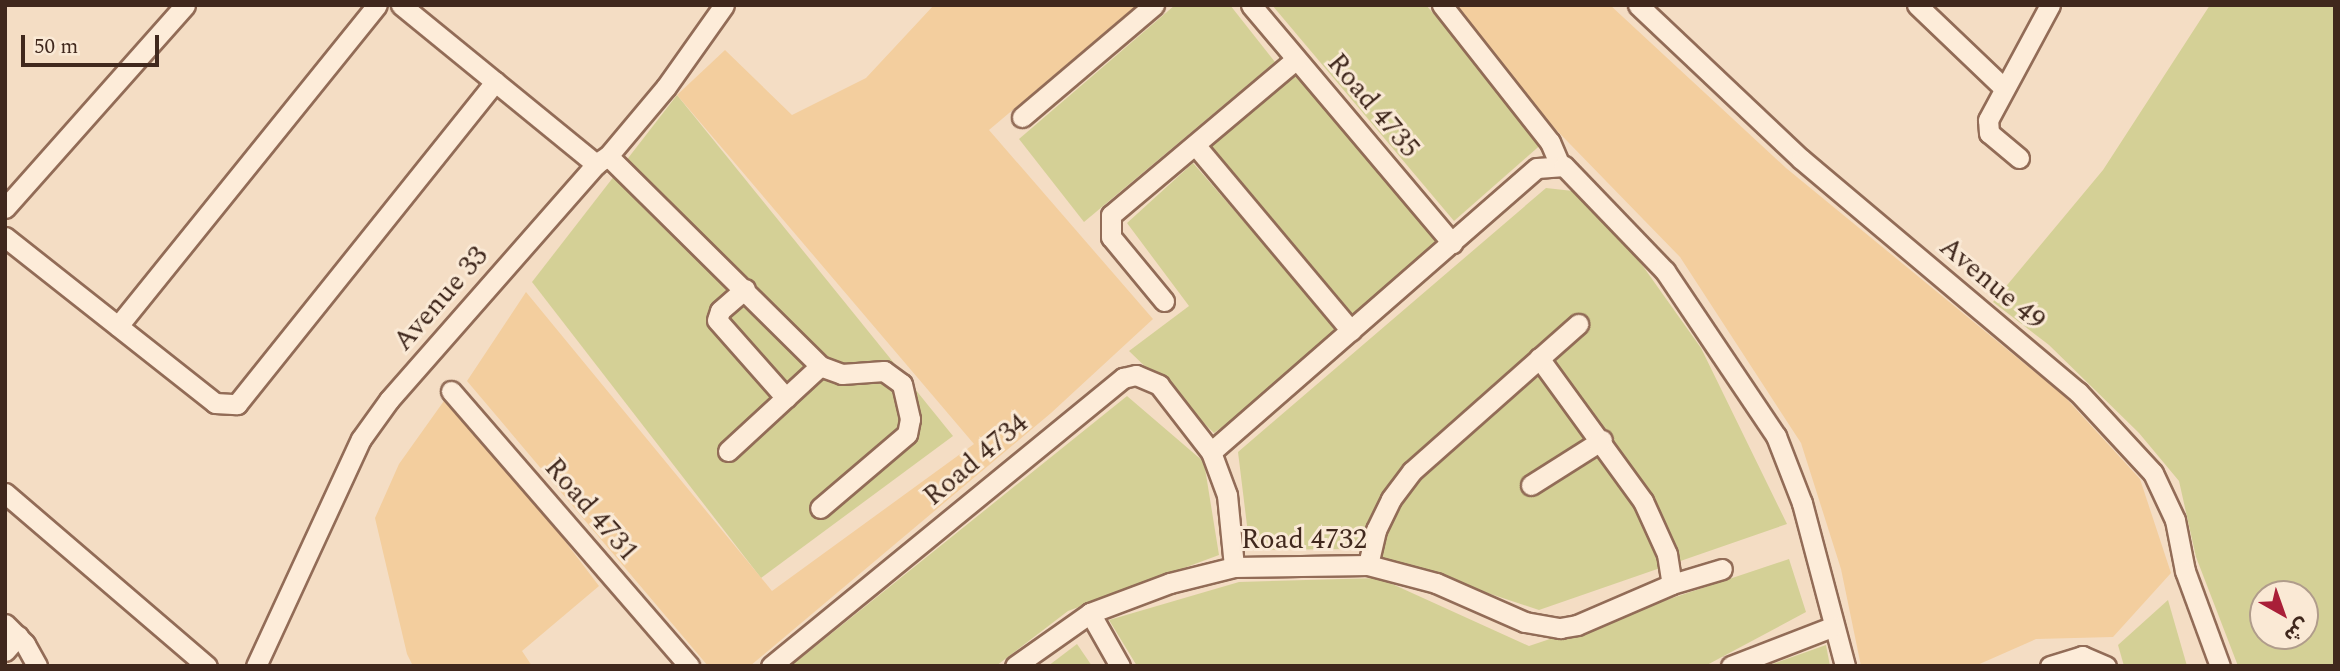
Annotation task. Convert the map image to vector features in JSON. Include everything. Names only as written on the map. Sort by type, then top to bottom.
[{"type":"street","points":[[5,208],[180,12],[160,5]]},
{"type":"street","points":[[118,326],[377,5]]},
{"type":"street","points":[[401,5],[495,82],[602,160],[745,289],[820,366],[842,374],[891,374],[906,390],[910,419],[904,439],[820,508]]},
{"type":"street","name":"Avenue 33","points":[[256,666],[361,439],[389,400],[674,76],[724,5]]},
{"type":"street","points":[[1022,117],[1154,5]]},
{"type":"street","name":"Road 4735","points":[[1251,5],[1452,243]]},
{"type":"street","points":[[1442,5],[1550,142],[1560,165],[1665,271],[1770,425],[1802,503],[1845,666]]},
{"type":"street","name":"Avenue 49","points":[[1638,5],[1801,159],[2078,392],[2153,473],[2175,520],[2185,570],[2220,666]]},
{"type":"street","points":[[1917,5],[2004,88]]},
{"type":"street","points":[[2019,158],[1987,127],[2004,88],[2050,5]]},
{"type":"street","points":[[1164,301],[1108,228],[1111,215],[1296,59]]},
{"type":"street","points":[[5,237],[215,403],[229,406],[243,400],[495,82]]},
{"type":"street","points":[[1196,146],[1351,331]]},
{"type":"street","points":[[1211,452],[1537,168],[1560,165]]},
{"type":"street","points":[[745,289],[720,311],[717,320],[786,397]]},
{"type":"street","points":[[1368,565],[1376,530],[1391,499],[1412,471],[1578,324]]},
{"type":"street","points":[[1539,358],[1602,440],[1656,524],[1672,584]]},
{"type":"street","points":[[728,451],[820,366]]},
{"type":"street","name":"Road 4734","points":[[771,666],[1123,378],[1136,375],[1159,385],[1211,452],[1227,495],[1234,567]]},
{"type":"street","name":"Road 4731","points":[[451,391],[689,666]]},
{"type":"street","points":[[1531,485],[1602,440]]},
{"type":"street","points":[[5,493],[207,666]]},
{"type":"street","name":"Road 4732","points":[[1015,666],[1090,613],[1170,583],[1234,567],[1368,565],[1436,583],[1542,627],[1577,625],[1672,584],[1722,569]]},
{"type":"street","points":[[1090,613],[1119,666]]},
{"type":"street","points":[[1731,666],[1834,626]]},
{"type":"street","points":[[10,637],[37,666]]},
{"type":"street","points":[[2050,666],[2082,656],[2106,666]]},
{"type":"shaded area","points":[[1175,5],[1230,5],[1275,62],[1084,222],[1019,139]]},
{"type":"shaded area","points":[[1272,5],[1426,5],[1544,142],[1454,221]]},
{"type":"shaded area","points":[[2210,5],[2335,5],[2335,666],[2238,666],[2196,557],[2179,481],[2139,433],[2049,345],[1993,302],[2103,170]]},
{"type":"shaded area","points":[[1295,73],[1437,243],[1353,317],[1211,146]]},
{"type":"shaded area","points":[[677,95],[953,436],[761,578],[532,282]]},
{"type":"shaded area","points":[[1193,163],[1344,337],[1214,433],[1129,351],[1189,306],[1127,223]]},
{"type":"shaded area","points":[[1546,188],[1591,193],[1701,348],[1787,524],[1539,610],[1355,549],[1250,550],[1238,452]]},
{"type":"shaded area","points":[[1127,396],[1204,462],[1219,555],[1068,611],[996,666],[791,666]]},
{"type":"shaded area","points":[[1789,559],[1806,612],[1705,666],[1137,666],[1109,620],[1239,582],[1379,578],[1529,646]]},
{"type":"shaded area","points":[[2168,600],[2187,666],[2124,666],[2118,645]]},
{"type":"shaded area","points":[[1077,644],[1092,666],[1048,666]]},
{"type":"shaded area","points":[[1826,645],[1830,666],[1767,666]]},
{"type":"sand","points":[[934,5],[1137,5],[989,130],[1153,319],[1051,413],[750,666],[708,666],[467,381],[526,292],[772,591],[974,444],[677,95],[725,50],[792,115],[866,78]]},
{"type":"sand","points":[[1456,5],[1610,5],[1786,168],[2064,396],[2140,479],[2171,573],[2113,637],[2036,639],[1975,666],[1861,666],[1841,569],[1801,443],[1680,257],[1532,105]]},
{"type":"sand","points":[[451,391],[599,586],[522,651],[532,666],[413,666],[407,654],[375,518],[399,464]]}]
